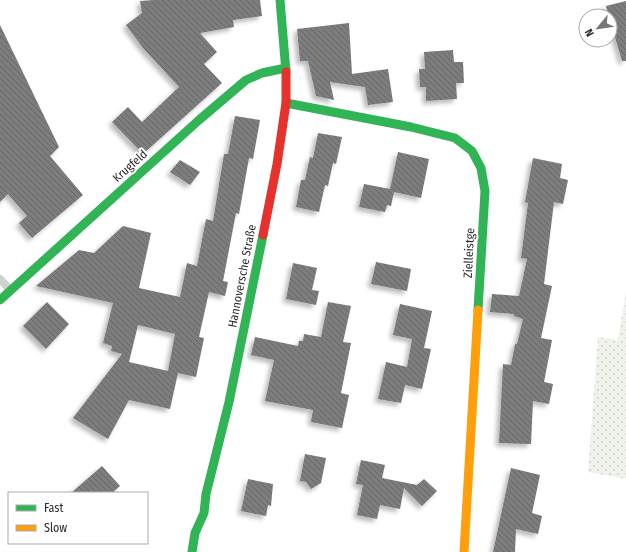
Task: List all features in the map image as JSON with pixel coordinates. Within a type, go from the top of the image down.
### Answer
[{"type":"street","name":"Hannoversche Straße","points":[[192,552],[195,533],[204,513],[206,494],[229,402],[275,171],[286,103],[286,68],[280,0]]},
{"type":"street","name":"Krugfeld","points":[[0,300],[198,120],[246,80],[262,73],[286,68]]},
{"type":"street","name":"Zielleistge","points":[[286,103],[411,127],[455,138],[472,151],[481,168],[485,191],[464,552]]},
{"type":"lane","points":[[0,279],[10,291]]},
{"type":"shaded area","points":[[626,292],[626,479],[588,472],[598,337],[618,340]]},
{"type":"building","points":[[260,0],[262,16],[233,20],[234,27],[200,33],[217,52],[204,64],[222,83],[143,154],[112,122],[128,107],[142,122],[179,87],[143,48],[126,25],[142,13],[140,1]]},
{"type":"building","points":[[626,1],[626,61],[622,61],[618,47],[618,8],[607,8],[606,6]]},
{"type":"building","points":[[349,23],[352,74],[388,69],[393,102],[368,105],[365,87],[330,82],[334,100],[316,96],[308,61],[300,61],[297,29]]},
{"type":"building","points":[[0,25],[59,147],[50,156],[83,195],[32,238],[19,223],[27,216],[8,194],[0,202]]},
{"type":"building","points":[[453,50],[454,62],[463,62],[464,83],[456,83],[457,99],[426,101],[426,87],[420,87],[419,69],[425,69],[424,52]]},
{"type":"building","points":[[235,116],[260,120],[253,159],[249,158],[239,214],[236,213],[223,281],[228,282],[225,296],[209,292],[199,337],[204,338],[196,377],[178,373],[170,409],[129,400],[108,439],[73,418],[122,354],[111,351],[112,346],[103,343],[113,303],[36,286],[79,250],[94,253],[123,226],[151,233],[139,288],[180,297],[187,263],[197,266],[206,219],[213,221],[224,154],[228,154]],"holes":[[[138,325],[175,334],[168,371],[129,362]]]},
{"type":"building","points":[[318,133],[342,137],[336,164],[333,163],[328,186],[325,185],[319,212],[296,207],[301,180],[305,180],[310,157],[313,158]]},
{"type":"building","points":[[398,152],[429,159],[421,198],[394,192],[391,206],[387,205],[385,212],[359,207],[364,184],[390,189]]},
{"type":"building","points":[[533,158],[562,164],[560,178],[568,180],[563,204],[554,202],[544,284],[552,286],[541,338],[552,340],[544,382],[553,384],[549,404],[533,401],[531,444],[499,443],[503,364],[511,365],[515,344],[517,344],[523,319],[514,316],[514,314],[490,312],[492,294],[519,296],[527,259],[521,258],[528,203],[525,202]]},
{"type":"building","points":[[180,160],[200,172],[190,185],[170,172]]},
{"type":"building","points":[[376,262],[411,269],[407,291],[371,284]]},
{"type":"building","points":[[293,263],[317,268],[312,290],[319,291],[316,305],[286,299]]},
{"type":"building","points":[[47,302],[69,324],[46,349],[23,326]]},
{"type":"building","points":[[328,302],[351,306],[343,342],[351,343],[341,393],[349,395],[342,428],[311,422],[313,410],[265,401],[274,360],[251,355],[255,337],[298,346],[299,341],[303,341],[304,334],[321,337]]},
{"type":"building","points":[[400,304],[432,311],[424,348],[431,349],[422,389],[405,385],[401,403],[378,399],[386,362],[407,367],[412,339],[393,335]]},
{"type":"building","points":[[305,454],[326,458],[321,483],[311,489],[306,482],[300,481]]},
{"type":"building","points":[[361,460],[385,465],[382,478],[417,485],[424,479],[437,491],[422,506],[404,488],[400,509],[380,505],[377,519],[357,515],[363,485],[356,484]]},
{"type":"building","points":[[102,466],[120,486],[113,492],[72,492]]},
{"type":"building","points":[[511,468],[540,475],[532,513],[542,516],[538,534],[516,529],[515,552],[493,552]]},
{"type":"building","points":[[248,479],[273,484],[271,506],[268,505],[266,516],[241,511]]},
{"type":"traffic: fast","points":[[280,0],[286,72]]},
{"type":"traffic: fast","points":[[0,300],[199,120],[246,80],[262,73],[286,68]]},
{"type":"traffic: fast","points":[[286,103],[411,127],[455,138],[472,151],[481,168],[485,191],[478,310]]},
{"type":"traffic: fast","points":[[192,552],[195,533],[204,513],[206,494],[229,402],[263,235]]},
{"type":"traffic: slow","points":[[464,552],[478,310]]},
{"type":"traffic: jam","points":[[263,235],[277,164],[286,103],[286,72]]}]
